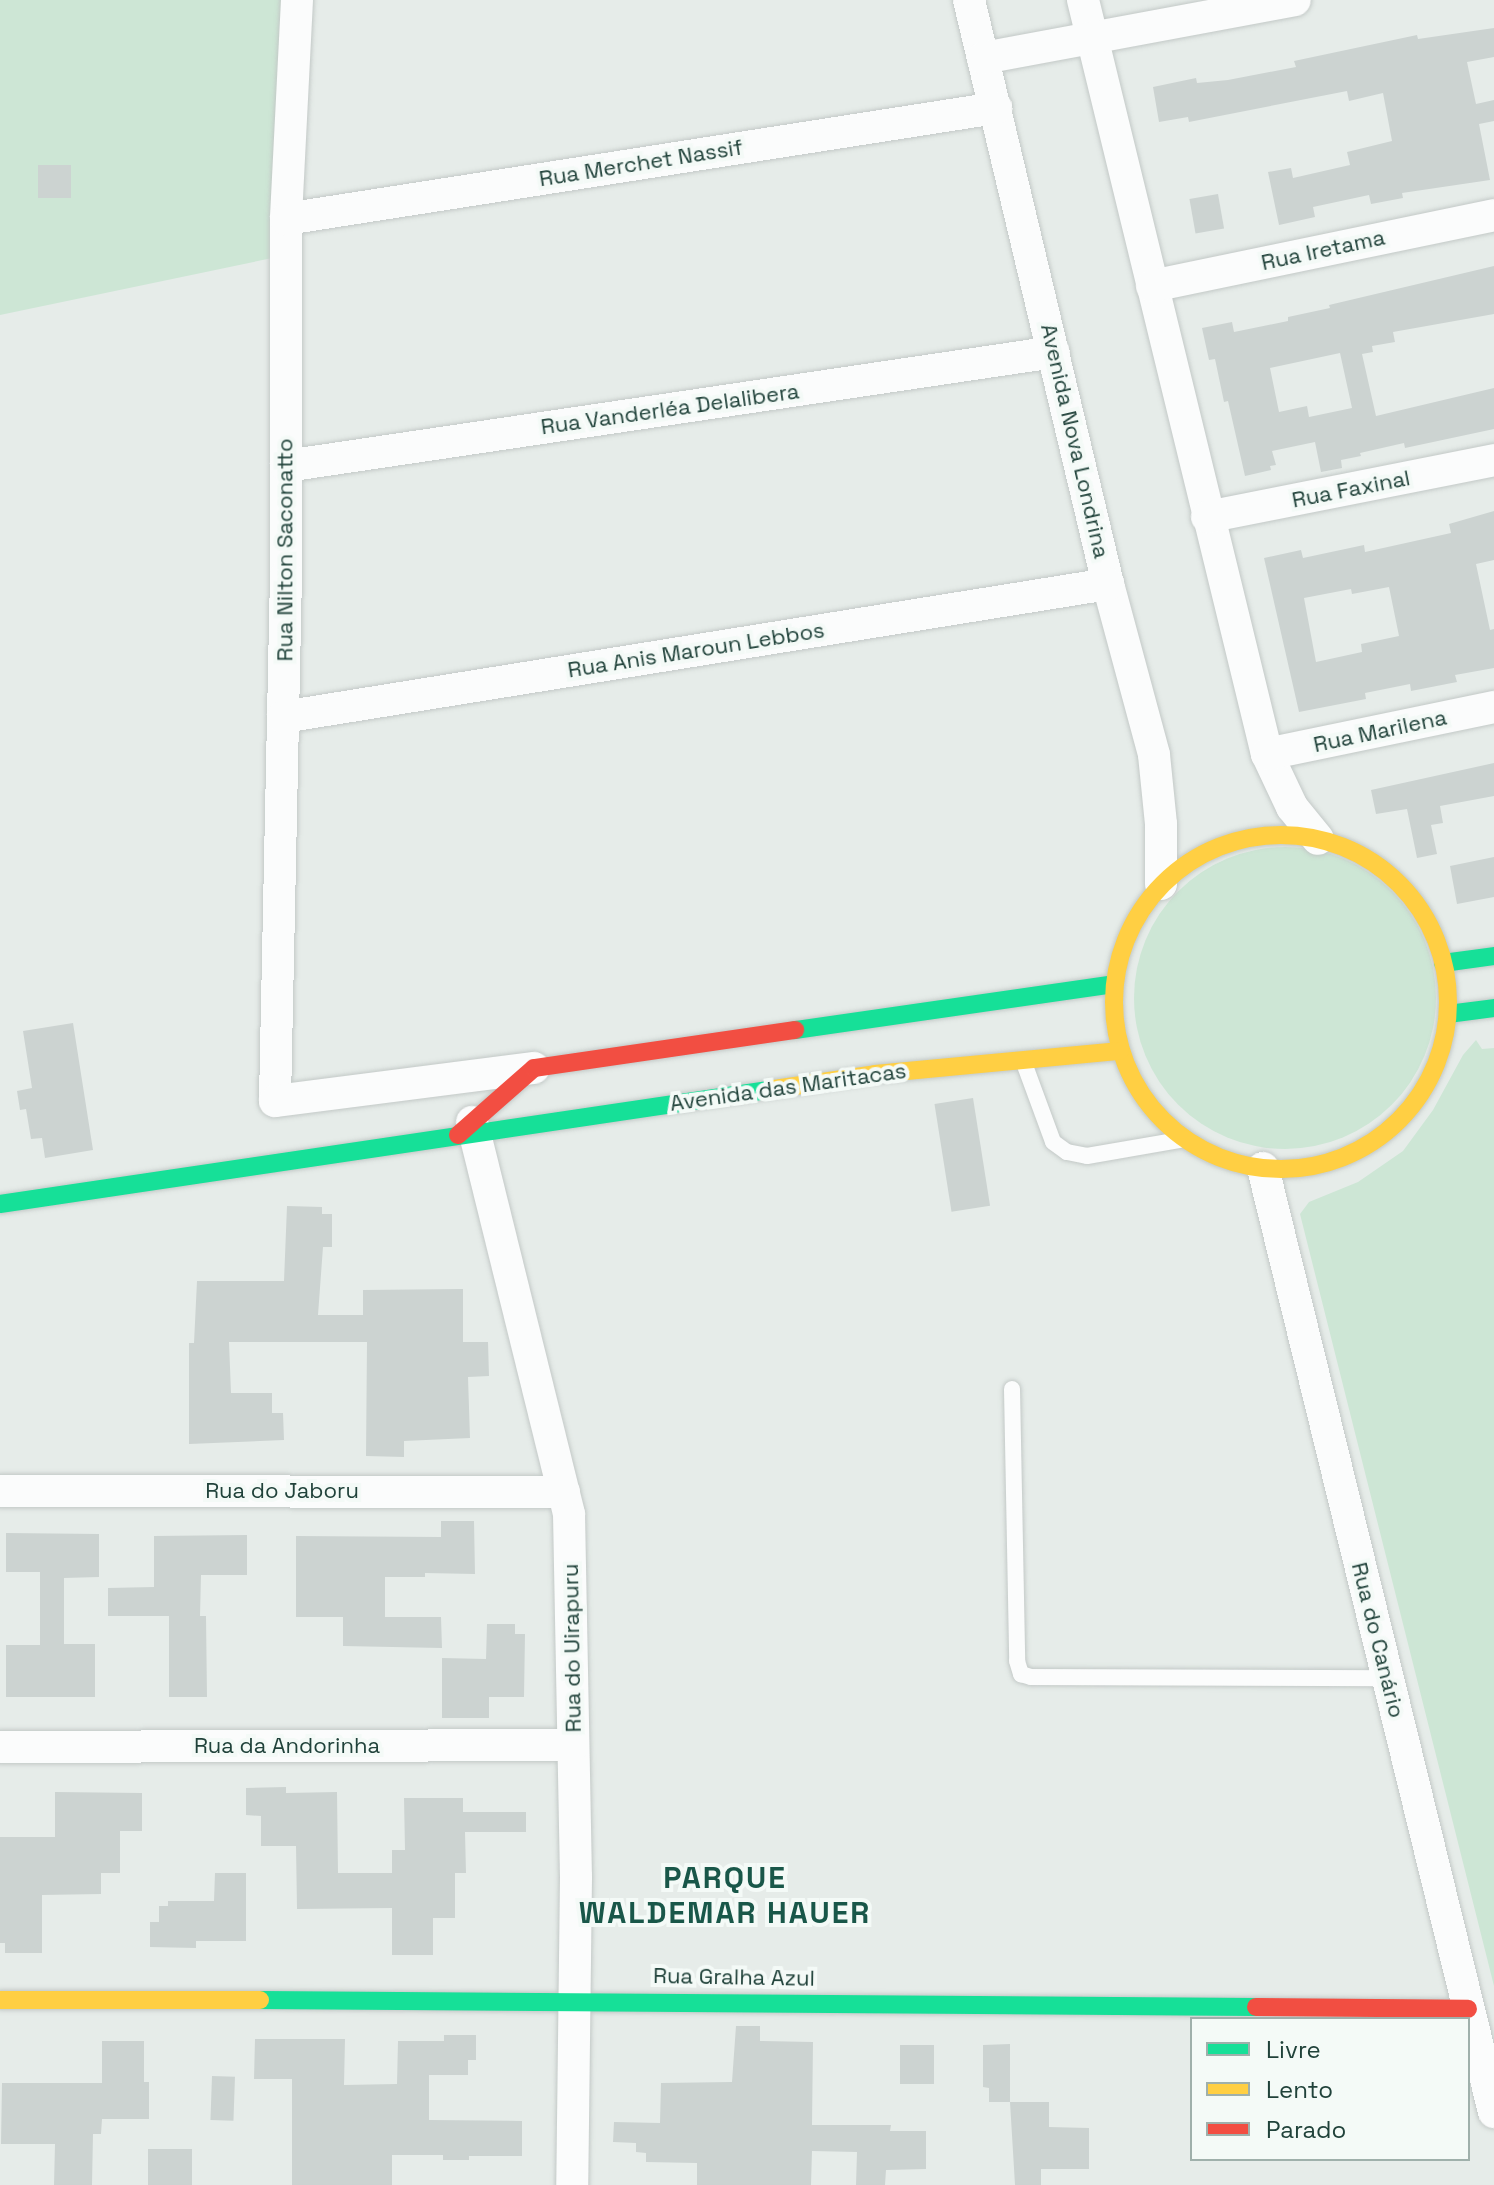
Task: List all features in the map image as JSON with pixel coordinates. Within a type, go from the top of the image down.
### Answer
[{"type":"street","name":"Rua Nilton Saconatto","points":[[297,0],[286,219],[283,717],[275,1101],[534,1068]]},
{"type":"street","name":"Avenida Nova Londrina","points":[[969,0],[1108,584],[1154,755],[1161,824],[1161,884]]},
{"type":"street","points":[[1083,0],[1267,754],[1292,807],[1318,839]]},
{"type":"street","points":[[983,58],[1093,40],[1295,0]]},
{"type":"street","name":"Rua Merchet Nassif","points":[[286,219],[996,108]]},
{"type":"street","name":"Rua Iretama","points":[[1152,286],[1494,215]]},
{"type":"street","name":"Rua Vanderléa Delalibera","points":[[286,466],[1054,352]]},
{"type":"street","name":"Rua Faxinal","points":[[1207,517],[1494,460]]},
{"type":"street","name":"Rua Anis Maroun Lebbos","points":[[283,717],[1108,584]]},
{"type":"street","name":"Rua Marilena","points":[[1267,754],[1494,707]]},
{"type":"street","points":[[1276,835],[1318,839],[1356,853],[1390,874],[1417,904],[1436,938],[1443,963],[1448,1014],[1441,1052],[1425,1086],[1402,1117],[1373,1141],[1339,1158],[1301,1167],[1263,1168],[1235,1162],[1185,1139],[1145,1100],[1120,1051],[1114,1018],[1114,984],[1121,951],[1137,915],[1161,884],[1194,858],[1234,841],[1276,835]]},
{"type":"street","points":[[1443,963],[1494,956]]},
{"type":"street","points":[[468,1130],[534,1068],[868,1027],[1114,984]]},
{"type":"street","points":[[1448,1014],[1494,1008]]},
{"type":"street","name":"Avenida das Maritacas","points":[[0,1204],[874,1068],[1120,1051]]},
{"type":"street","name":"Rua do Uirapuru","points":[[468,1130],[569,1514],[573,1745],[572,2185]]},
{"type":"street","name":"Rua do Canário","points":[[1263,1168],[1494,2112]]},
{"type":"street","name":"Rua do Jaboru","points":[[0,1491],[564,1492]]},
{"type":"street","name":"Rua da Andorinha","points":[[0,1747],[573,1745]]},
{"type":"street","name":"Rua Gralha Azul","points":[[0,2000],[574,1999],[1468,2009]]},
{"type":"lane","points":[[1022,1058],[1053,1142],[1067,1152],[1087,1156],[1185,1139]]},
{"type":"lane","points":[[1012,1389],[1017,1661],[1021,1674],[1031,1677],[1387,1678]]},
{"type":"green space","points":[[0,0],[287,0],[282,256],[0,315]]},
{"type":"green space","points":[[1270,847],[1300,847],[1329,853],[1356,864],[1381,881],[1402,902],[1419,927],[1430,954],[1436,1013],[1425,1056],[1411,1082],[1392,1105],[1369,1124],[1343,1138],[1300,1149],[1270,1149],[1241,1143],[1214,1132],[1189,1115],[1168,1094],[1151,1069],[1140,1042],[1134,1013],[1134,983],[1140,954],[1151,927],[1168,902],[1189,881],[1214,864],[1241,853]]},
{"type":"green space","points":[[1476,1040],[1482,1049],[1494,1048],[1494,1986],[1300,1214],[1309,1202],[1358,1182],[1403,1151],[1433,1110],[1463,1055]]},
{"type":"building","points":[[1494,28],[1494,57],[1467,62],[1476,104],[1494,100],[1494,121],[1479,124],[1490,180],[1402,193],[1403,198],[1371,204],[1369,195],[1313,207],[1315,217],[1279,225],[1268,172],[1291,168],[1293,178],[1350,165],[1347,152],[1392,141],[1383,93],[1349,101],[1347,91],[1189,122],[1188,117],[1159,122],[1153,87],[1196,78],[1197,83],[1228,80],[1296,67],[1294,61],[1417,35],[1418,39]]},
{"type":"building","points":[[38,165],[71,165],[71,198],[38,198]]},
{"type":"building","points":[[1218,194],[1224,228],[1196,234],[1189,199]]},
{"type":"building","points":[[1494,266],[1494,314],[1393,332],[1395,342],[1372,346],[1373,352],[1362,354],[1376,416],[1494,388],[1494,429],[1405,448],[1404,443],[1360,453],[1361,456],[1341,460],[1342,468],[1321,472],[1315,442],[1272,451],[1276,465],[1270,466],[1271,470],[1245,476],[1228,401],[1224,402],[1215,359],[1209,360],[1202,328],[1232,322],[1234,332],[1288,321],[1288,317],[1330,308],[1329,305]],"holes":[[[1340,353],[1352,408],[1309,417],[1307,406],[1279,412],[1270,368]]]},
{"type":"building","points":[[1494,511],[1494,560],[1476,564],[1490,630],[1494,629],[1494,668],[1455,675],[1457,682],[1411,691],[1410,684],[1365,693],[1366,699],[1299,712],[1264,558],[1301,550],[1303,558],[1364,545],[1365,552],[1451,533],[1449,524]],"holes":[[[1389,587],[1399,636],[1361,644],[1362,652],[1316,662],[1304,598],[1351,589],[1352,594]]]},
{"type":"building","points":[[1494,763],[1494,796],[1440,806],[1443,823],[1431,825],[1437,854],[1417,858],[1407,809],[1376,814],[1371,790]]},
{"type":"building","points":[[1494,857],[1494,897],[1457,904],[1450,866]]},
{"type":"building","points":[[73,1023],[93,1150],[45,1158],[42,1138],[31,1139],[26,1109],[20,1110],[17,1091],[32,1088],[23,1031]]},
{"type":"building","points":[[973,1098],[990,1206],[952,1212],[934,1104]]},
{"type":"building","points":[[287,1206],[322,1207],[322,1214],[332,1214],[332,1247],[323,1247],[318,1315],[363,1315],[363,1290],[463,1289],[463,1342],[488,1342],[489,1376],[468,1377],[470,1438],[404,1441],[404,1457],[366,1456],[367,1342],[229,1342],[231,1393],[272,1393],[272,1413],[283,1413],[284,1440],[189,1444],[189,1343],[194,1343],[197,1281],[284,1281]]},
{"type":"building","points":[[441,1521],[474,1521],[475,1574],[425,1573],[425,1577],[385,1577],[385,1617],[441,1617],[442,1648],[343,1646],[343,1617],[296,1617],[296,1536],[441,1537]]},
{"type":"building","points":[[6,1533],[99,1534],[99,1577],[64,1578],[64,1644],[95,1644],[95,1697],[6,1697],[6,1645],[40,1645],[40,1572],[6,1572]]},
{"type":"building","points":[[247,1535],[247,1575],[201,1575],[200,1616],[206,1616],[207,1697],[169,1697],[169,1616],[108,1616],[108,1588],[154,1587],[154,1536]]},
{"type":"building","points":[[487,1624],[515,1624],[515,1634],[525,1634],[524,1697],[489,1697],[489,1718],[442,1718],[442,1658],[486,1659]]},
{"type":"building","points":[[286,1787],[286,1793],[337,1792],[338,1873],[392,1873],[392,1850],[405,1850],[404,1798],[463,1798],[463,1812],[526,1812],[526,1832],[465,1832],[466,1873],[455,1873],[455,1918],[433,1918],[433,1955],[392,1955],[392,1908],[297,1909],[296,1846],[261,1846],[261,1816],[246,1815],[246,1788]]},
{"type":"building","points":[[55,1792],[142,1793],[142,1831],[120,1831],[120,1873],[101,1873],[101,1894],[42,1895],[42,1953],[5,1953],[5,1943],[0,1943],[0,1837],[55,1837]]},
{"type":"building","points":[[215,1873],[246,1873],[246,1941],[196,1941],[196,1948],[150,1947],[150,1922],[159,1922],[159,1906],[168,1906],[168,1901],[214,1901]]},
{"type":"building","points":[[736,2026],[760,2026],[760,2041],[813,2042],[812,2125],[891,2125],[890,2131],[926,2131],[926,2169],[886,2170],[885,2185],[856,2185],[857,2152],[812,2151],[811,2185],[697,2185],[697,2163],[646,2162],[646,2153],[636,2152],[636,2143],[613,2142],[614,2122],[660,2123],[661,2083],[732,2082]]},
{"type":"building","points":[[444,2035],[476,2035],[476,2060],[468,2060],[468,2075],[429,2075],[429,2120],[522,2121],[522,2156],[469,2156],[469,2160],[443,2160],[443,2155],[392,2155],[392,2185],[292,2185],[292,2079],[254,2079],[255,2039],[345,2039],[344,2085],[397,2084],[398,2041],[444,2041]]},
{"type":"building","points":[[102,2041],[144,2041],[144,2082],[149,2082],[149,2119],[102,2119],[101,2134],[93,2134],[92,2185],[54,2185],[55,2144],[1,2144],[2,2083],[102,2083]]},
{"type":"building","points":[[1010,2044],[1010,2102],[989,2102],[989,2088],[983,2087],[983,2045]]},
{"type":"building","points":[[900,2045],[934,2045],[934,2084],[900,2084]]},
{"type":"building","points":[[212,2076],[235,2077],[233,2121],[210,2120]]},
{"type":"building","points":[[1010,2102],[1049,2102],[1049,2127],[1089,2128],[1089,2169],[1041,2169],[1041,2185],[1015,2185]]},
{"type":"building","points":[[148,2149],[192,2149],[192,2185],[148,2185]]},
{"type":"traffic: fast","points":[[1443,963],[1494,956]]},
{"type":"traffic: fast","points":[[795,1030],[1114,984]]},
{"type":"traffic: fast","points":[[1448,1014],[1494,1008]]},
{"type":"traffic: fast","points":[[0,1204],[774,1089]]},
{"type":"traffic: fast","points":[[260,2000],[1256,2007]]},
{"type":"traffic: slow","points":[[1281,835],[1314,839],[1345,848],[1374,863],[1399,884],[1420,909],[1435,938],[1444,969],[1448,1002],[1444,1035],[1435,1066],[1420,1095],[1399,1120],[1374,1141],[1345,1156],[1314,1165],[1281,1169],[1248,1165],[1217,1156],[1188,1141],[1163,1120],[1142,1095],[1127,1066],[1118,1035],[1114,1002],[1118,969],[1127,938],[1142,909],[1163,884],[1188,863],[1217,848],[1248,839],[1281,835]]},
{"type":"traffic: slow","points":[[774,1089],[875,1074],[1120,1051]]},
{"type":"traffic: slow","points":[[0,2000],[260,2000]]},
{"type":"traffic: jam","points":[[458,1135],[534,1068],[795,1030]]},
{"type":"traffic: jam","points":[[1256,2007],[1468,2009]]},
{"type":"district","name":"PARQUE WALDEMAR HAUER","points":[[725,1895]]}]
